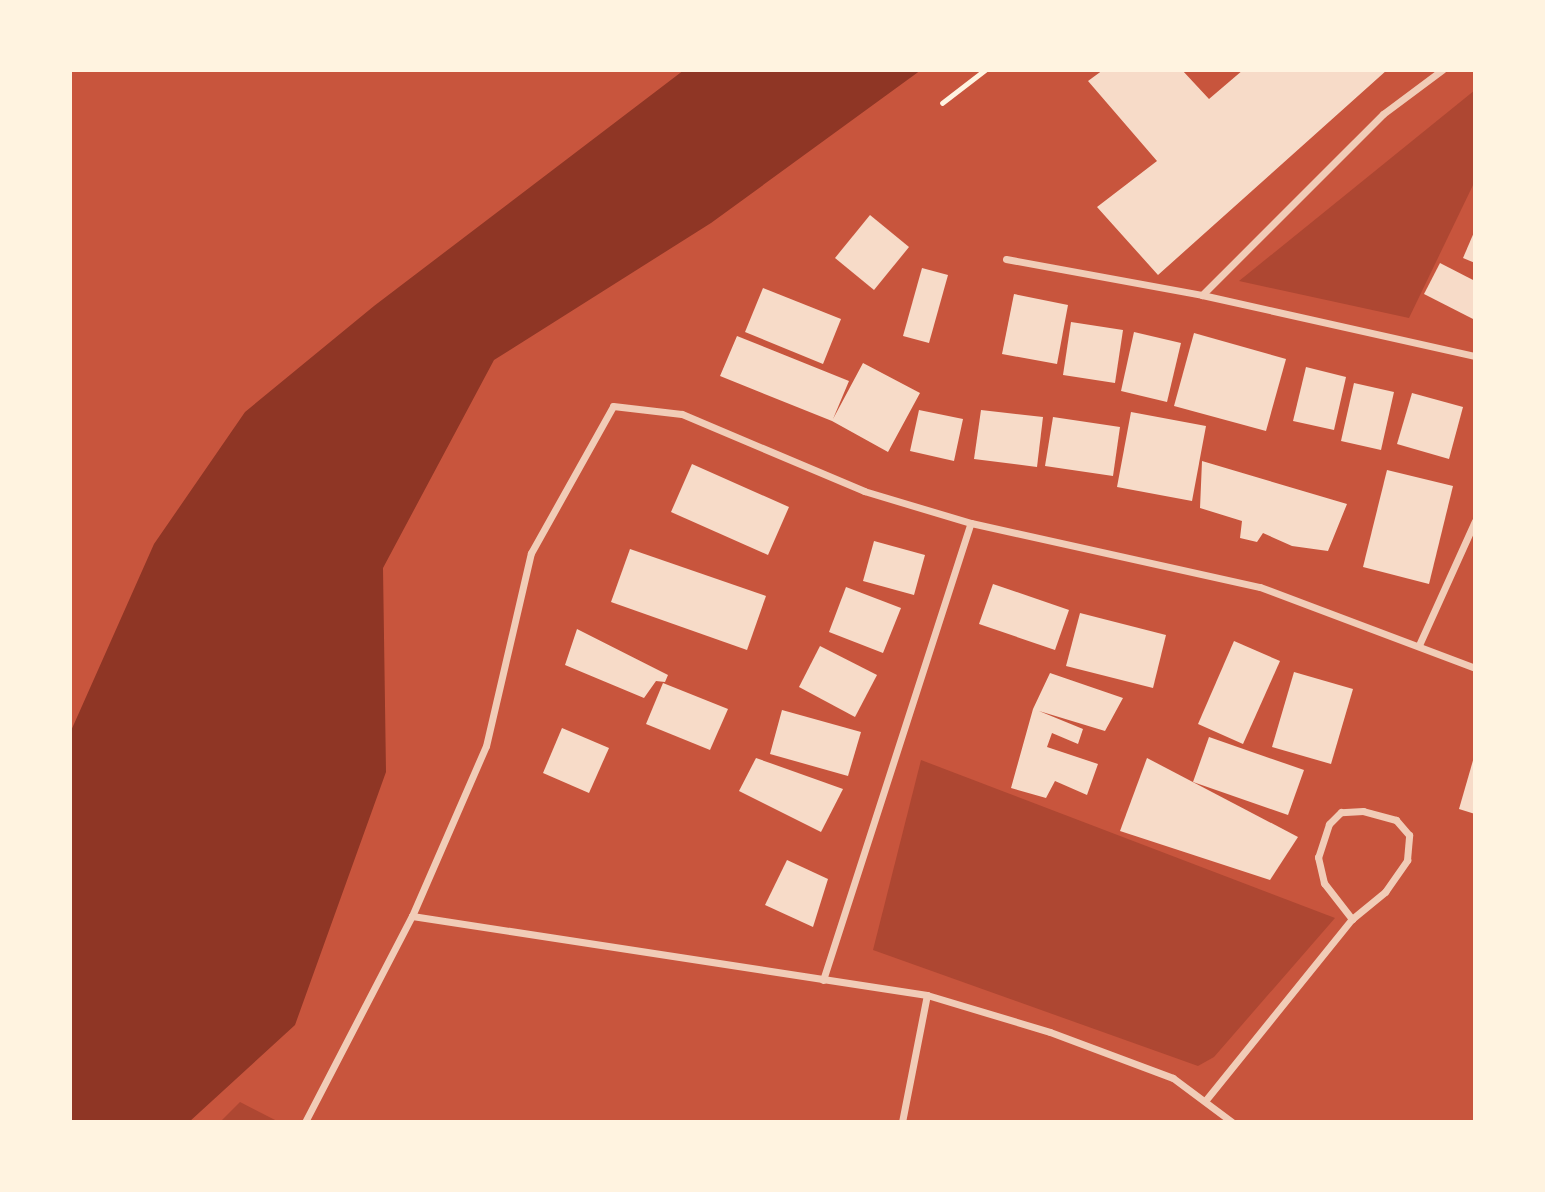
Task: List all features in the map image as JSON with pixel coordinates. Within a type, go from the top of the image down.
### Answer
[{"type":"street","points":[[1202,295],[1383,114],[1442,70]]},
{"type":"street","points":[[1006,259],[1202,295],[1475,356]]},
{"type":"street","points":[[305,1122],[412,916],[486,746],[531,553],[613,406],[682,414],[864,491],[971,523],[1260,587],[1475,668]]},
{"type":"street","points":[[1419,645],[1475,522]]},
{"type":"street","points":[[823,980],[971,523]]},
{"type":"street","points":[[1205,1101],[1352,919],[1385,892],[1408,860],[1409,835],[1396,820],[1363,811],[1341,812],[1329,824],[1318,857],[1324,883],[1352,919]]},
{"type":"street","points":[[412,916],[928,995],[1050,1032],[1173,1078],[1232,1122]]},
{"type":"street","points":[[902,1122],[928,995]]},
{"type":"path","points":[[942,103],[985,70]]},
{"type":"shaded area","points":[[684,70],[921,70],[711,223],[494,360],[383,568],[386,772],[295,1025],[189,1122],[70,1122],[70,733],[154,544],[245,412],[374,306]]},
{"type":"shaded area","points":[[1475,90],[1475,181],[1409,318],[1239,281]]},
{"type":"shaded area","points":[[921,760],[1335,918],[1214,1057],[1198,1066],[873,950]]},
{"type":"shaded area","points":[[240,1102],[279,1122],[220,1122]]},
{"type":"building","points":[[1103,70],[1182,70],[1209,99],[1243,70],[1387,70],[1158,275],[1097,207],[1157,161],[1088,81]]},
{"type":"building","points":[[870,215],[909,247],[874,290],[835,258]]},
{"type":"building","points":[[1475,230],[1475,263],[1463,258]]},
{"type":"building","points":[[1440,263],[1475,281],[1475,320],[1424,294]]},
{"type":"building","points":[[922,268],[948,275],[929,343],[903,336]]},
{"type":"building","points":[[763,288],[841,319],[823,364],[745,332]]},
{"type":"building","points":[[1014,294],[1068,305],[1057,364],[1002,354]]},
{"type":"building","points":[[1071,322],[1123,330],[1115,383],[1063,375]]},
{"type":"building","points":[[1134,332],[1181,343],[1167,402],[1121,391]]},
{"type":"building","points":[[1194,333],[1286,359],[1266,431],[1174,406]]},
{"type":"building","points":[[737,336],[849,381],[833,419],[863,363],[920,393],[888,452],[832,421],[720,376]]},
{"type":"building","points":[[1306,367],[1346,377],[1334,430],[1293,421]]},
{"type":"building","points":[[1354,383],[1394,392],[1381,450],[1341,441]]},
{"type":"building","points":[[1412,393],[1463,407],[1449,459],[1397,444]]},
{"type":"building","points":[[919,410],[963,419],[954,461],[910,451]]},
{"type":"building","points":[[981,410],[1043,417],[1037,467],[974,459]]},
{"type":"building","points":[[1131,412],[1206,426],[1192,501],[1117,487]]},
{"type":"building","points":[[1053,417],[1120,427],[1113,476],[1045,466]]},
{"type":"building","points":[[1202,461],[1347,504],[1328,551],[1292,546],[1263,533],[1257,542],[1240,538],[1242,521],[1200,508]]},
{"type":"building","points":[[692,464],[789,507],[768,555],[671,512]]},
{"type":"building","points":[[1387,470],[1453,486],[1429,584],[1363,567]]},
{"type":"building","points":[[874,541],[925,555],[914,595],[863,581]]},
{"type":"building","points":[[630,549],[766,596],[747,650],[611,602]]},
{"type":"building","points":[[993,584],[1069,610],[1055,650],[979,624]]},
{"type":"building","points":[[846,587],[901,608],[883,653],[829,632]]},
{"type":"building","points":[[1080,613],[1166,635],[1153,688],[1066,666]]},
{"type":"building","points":[[577,629],[668,675],[665,682],[656,681],[644,698],[565,665]]},
{"type":"building","points":[[1234,641],[1280,661],[1243,744],[1198,724]]},
{"type":"building","points":[[820,646],[877,675],[855,717],[799,687]]},
{"type":"building","points":[[1294,672],[1353,689],[1331,764],[1272,747]]},
{"type":"building","points":[[1050,673],[1123,698],[1105,731],[1039,711],[1083,729],[1078,744],[1052,733],[1047,747],[1098,764],[1087,795],[1055,781],[1046,798],[1011,788],[1033,709]]},
{"type":"building","points":[[663,683],[728,709],[710,750],[646,724]]},
{"type":"building","points":[[782,710],[861,732],[848,776],[770,754]]},
{"type":"building","points":[[562,728],[609,748],[589,793],[543,773]]},
{"type":"building","points":[[1209,737],[1304,770],[1288,815],[1193,782]]},
{"type":"building","points":[[1475,757],[1475,814],[1459,809]]},
{"type":"building","points":[[756,758],[843,789],[821,832],[739,791]]},
{"type":"building","points":[[1147,758],[1298,837],[1270,880],[1120,831]]},
{"type":"building","points":[[787,860],[828,879],[813,927],[765,905]]}]
